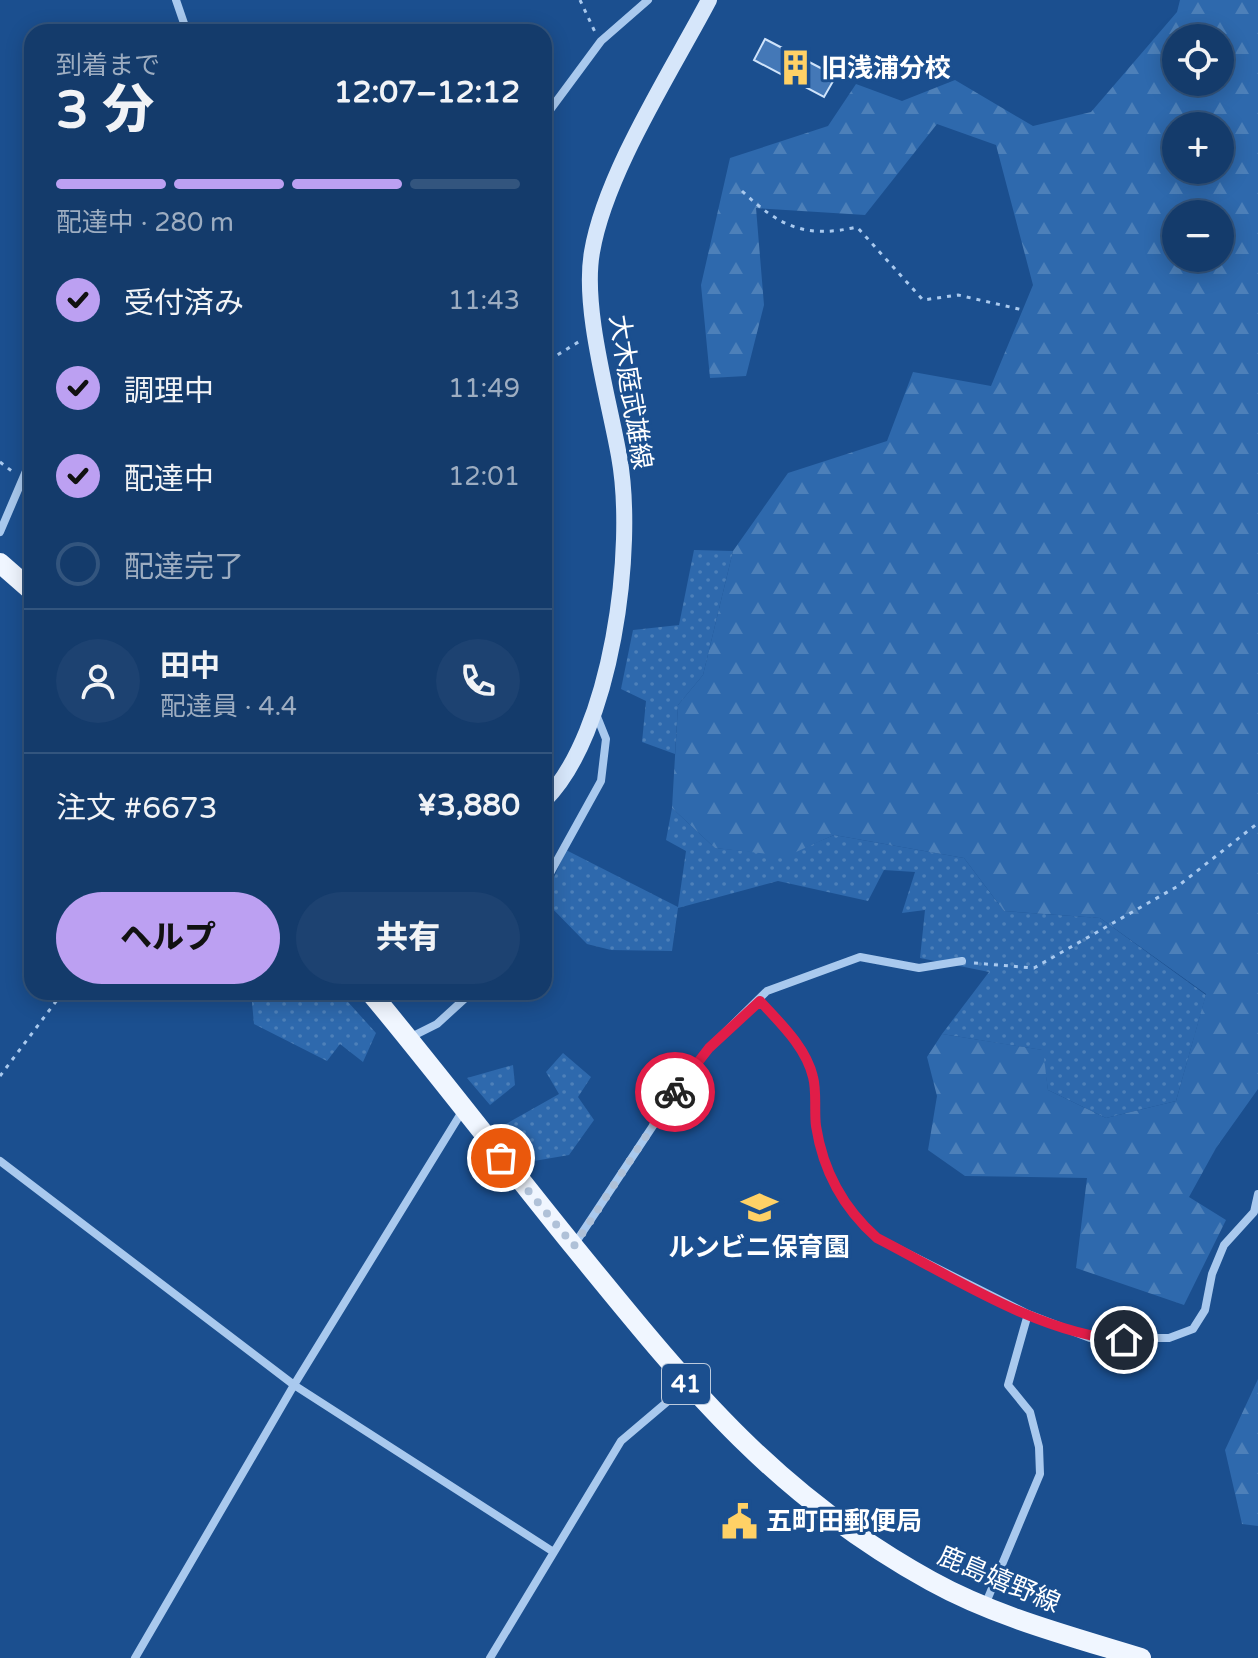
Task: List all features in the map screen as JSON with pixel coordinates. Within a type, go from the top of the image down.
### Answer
[{"type":"main road","name":"大木庭武雄線","points":[[552,792],[568,773],[595,713],[624,547],[620,459],[589,274],[603,212],[621,167],[709,0]]},
{"type":"main road","points":[[0,563],[24,584]]},
{"type":"main road","name":"鹿島嬉野線","points":[[377,1000],[687,1385],[751,1452],[877,1550],[934,1583],[1101,1653],[1141,1658]]},
{"type":"street","points":[[176,0],[184,24]]},
{"type":"street","points":[[552,107],[601,41],[648,0]]},
{"type":"street","points":[[0,532],[24,476]]},
{"type":"street","points":[[552,870],[601,781],[606,739],[595,713]]},
{"type":"street","points":[[574,1246],[680,1085],[709,1048],[767,991],[860,957],[919,968],[962,961]]},
{"type":"street","points":[[409,1038],[437,1024],[463,1000]]},
{"type":"street","points":[[760,1001],[799,1046],[813,1077],[816,1125],[826,1173],[859,1222],[877,1238],[1028,1314],[1090,1338],[1169,1338],[1193,1329],[1205,1310],[1212,1274],[1224,1245],[1254,1212],[1258,1194]]},
{"type":"street","points":[[135,1658],[294,1385],[463,1109]]},
{"type":"street","points":[[0,1161],[294,1385],[552,1551]]},
{"type":"street","points":[[985,1605],[1040,1474],[1039,1447],[1030,1412],[1008,1385],[1028,1314]]},
{"type":"street","points":[[490,1658],[621,1441],[687,1385]]},
{"type":"path","points":[[580,0],[588,24],[601,41]]},
{"type":"path","points":[[742,191],[773,221],[828,234],[857,227],[923,300],[958,295],[1023,310]]},
{"type":"path","points":[[552,359],[597,330]]},
{"type":"path","points":[[962,961],[1034,968],[1178,886],[1258,823]]},
{"type":"path","points":[[0,1076],[57,1000]]},
{"type":"green space","points":[[1180,0],[1258,0],[1258,1089],[1216,1148],[1189,1197],[1226,1220],[1184,1305],[1076,1268],[1087,1178],[965,1176],[928,1150],[937,1096],[927,1057],[942,1034],[1043,1050],[1048,1090],[1106,1118],[1176,1101],[1206,994],[1100,918],[1004,911],[964,858],[834,835],[787,856],[715,848],[672,808],[678,705],[703,675],[733,551],[788,473],[887,441],[913,372],[991,386],[1033,285],[996,145],[937,124],[865,215],[756,208],[764,305],[746,376],[710,378],[701,285],[730,158],[828,126],[856,84],[902,101],[955,80],[1033,126],[1091,112],[1162,29],[1162,96],[1234,96],[1234,24],[1167,24],[1177,12]]},
{"type":"green space","points":[[694,550],[733,551],[703,675],[678,705],[675,754],[642,742],[646,701],[621,689],[633,630],[679,625]]},
{"type":"green space","points":[[672,808],[715,848],[787,855],[834,835],[964,858],[1004,911],[1100,918],[1206,995],[1176,1101],[1106,1118],[1048,1090],[1042,1050],[942,1034],[989,972],[920,958],[925,910],[902,913],[915,872],[884,870],[868,901],[778,881],[678,908],[672,951],[611,950],[587,944],[552,908],[552,882],[566,850],[678,907],[686,851],[666,840]]},
{"type":"green space","points":[[252,1000],[346,1000],[376,1033],[363,1062],[340,1044],[327,1061],[254,1024]]},
{"type":"green space","points":[[563,1053],[591,1077],[578,1097],[594,1120],[569,1155],[534,1161],[506,1124],[559,1094],[546,1072]]},
{"type":"green space","points":[[513,1065],[515,1085],[490,1105],[467,1078]]},
{"type":"green space","points":[[1258,1379],[1258,1526],[1242,1524],[1225,1450]]},
{"type":"building","name":"旧浅浦分校","points":[[765,39],[836,76],[824,97],[754,60]]},
{"type":"way so far","points":[[501,1158],[574,1246],[675,1092]]},
{"type":"place","name":"旧浅浦分校","points":[[795,68]]},
{"type":"place","name":"ルンビニ保育園","points":[[759,1208]]},
{"type":"place","name":"五町田郵便局","points":[[740,1521]]},
{"type":"route","points":[[675,1092],[709,1048],[760,1001],[799,1046],[813,1077],[816,1125],[826,1173],[859,1222],[877,1238],[1028,1314],[1090,1338],[1124,1340]]}]
